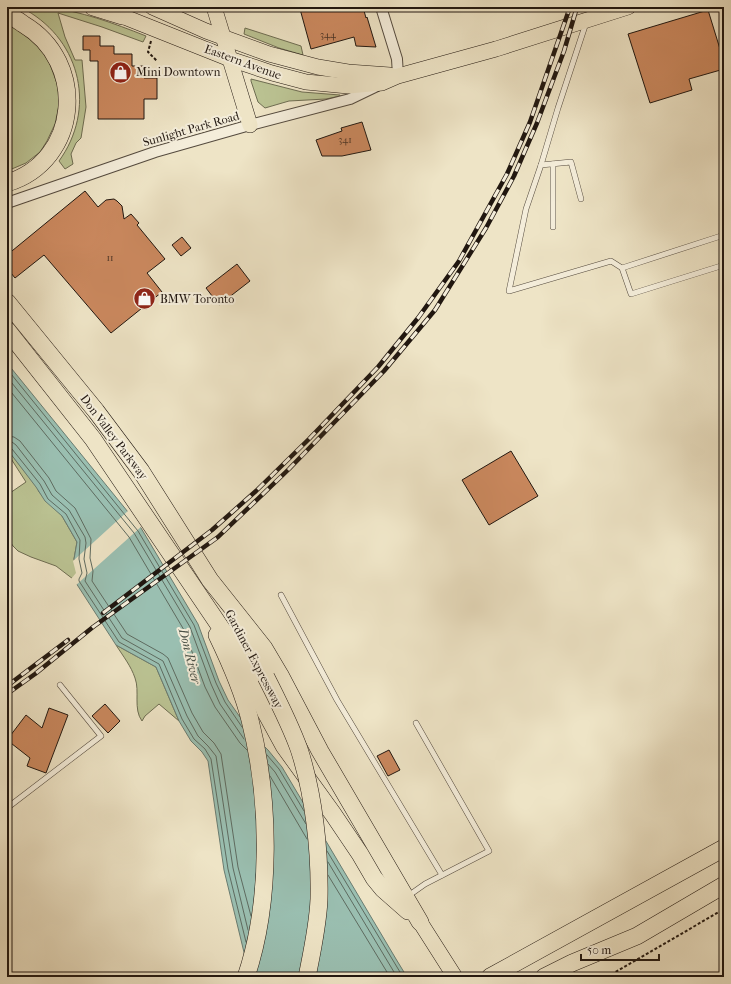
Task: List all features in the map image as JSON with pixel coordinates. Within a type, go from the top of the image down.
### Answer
[{"type":"highway","name":"Eastern Avenue","points":[[93,7],[122,16]]},
{"type":"highway","points":[[7,15],[32,29],[46,42],[60,64],[67,86],[67,108],[62,131],[52,151],[35,169],[19,180],[7,183]]},
{"type":"highway","name":"Don Valley Parkway","points":[[7,302],[96,411],[141,471],[210,580]]},
{"type":"highway","name":"Don Valley Parkway","points":[[7,330],[93,439],[192,585]]},
{"type":"highway","points":[[210,580],[264,648],[283,680],[320,750],[420,922]]},
{"type":"highway","name":"Gardiner Expressway","points":[[210,580],[266,677],[298,749],[310,794],[318,845],[319,900],[314,945],[307,977]]},
{"type":"highway","points":[[192,585],[219,639],[243,698],[250,719],[258,760],[266,847],[261,914],[246,977]]},
{"type":"highway","points":[[192,585],[238,653],[250,675],[266,713],[284,746],[333,814],[374,878],[383,889],[420,922]]},
{"type":"highway","points":[[490,977],[724,848]]},
{"type":"highway","points":[[544,977],[572,963],[637,936],[724,884]]},
{"type":"main road","name":"Eastern Avenue","points":[[152,7],[206,30],[269,54],[318,67],[356,73],[398,76]]},
{"type":"main road","points":[[214,7],[250,125]]},
{"type":"main road","name":"Eastern Avenue","points":[[122,16],[272,73],[306,82],[348,86],[382,83],[398,76],[496,49],[628,7]]},
{"type":"main road","points":[[420,922],[455,977]]},
{"type":"street","points":[[381,7],[397,59],[398,76]]},
{"type":"street","name":"Sunlight Park Road","points":[[7,203],[155,152],[352,98],[382,83]]},
{"type":"lane","points":[[587,20],[526,209],[509,291],[611,261],[622,268],[631,294],[724,265]]},
{"type":"lane","points":[[541,165],[572,162],[581,200]]},
{"type":"lane","points":[[553,164],[553,227]]},
{"type":"lane","points":[[622,268],[724,236]]},
{"type":"lane","points":[[282,595],[337,700],[442,875]]},
{"type":"lane","points":[[7,808],[101,736],[60,685]]},
{"type":"lane","points":[[406,898],[425,884],[489,851],[416,723]]},
{"type":"path","points":[[152,36],[148,52],[156,61]]},
{"type":"path","points":[[7,549],[10,555],[7,556]]},
{"type":"path","points":[[608,977],[724,909]]},
{"type":"shaded area","points":[[46,7],[72,11],[109,22],[146,36],[143,42],[58,13],[65,37],[75,60],[82,60],[86,107],[81,138],[76,143],[71,154],[73,164],[65,169],[59,161],[71,141],[77,120],[80,99],[77,78],[71,58],[60,40],[45,24],[26,10],[26,8]]},
{"type":"shaded area","points":[[7,23],[11,23],[46,54],[58,86],[59,105],[55,124],[40,152],[26,163],[7,171]]},
{"type":"shaded area","points":[[245,28],[301,46],[303,55],[279,48],[244,34]]},
{"type":"shaded area","points":[[251,79],[302,92],[340,96],[326,99],[289,101],[265,108],[258,102]]},
{"type":"shaded area","points":[[7,449],[37,487],[39,492],[62,516],[77,542],[74,559],[78,573],[73,579],[56,566],[18,551],[7,537],[7,495],[26,482],[8,454],[7,455]]},
{"type":"shaded area","points":[[116,645],[156,667],[179,721],[159,704],[145,716],[142,721],[139,716],[137,706],[137,689],[135,678],[129,665]]},
{"type":"water","name":"Don River","points":[[7,363],[141,528],[198,624],[219,681],[228,700],[252,734],[282,767],[407,977],[250,977],[224,870],[208,761],[202,752],[191,741],[179,721],[156,667],[116,645],[76,583],[78,573],[74,559],[77,542],[62,516],[45,501],[7,449]]},
{"type":"pier","points":[[129,510],[142,526],[75,586],[71,579],[76,573],[73,561]]},
{"type":"building","points":[[306,7],[363,7],[376,47],[356,46],[354,37],[311,49],[300,9]]},
{"type":"building","points":[[708,10],[724,62],[724,69],[689,79],[692,90],[650,103],[628,34]]},
{"type":"building","name":"Mini Downtown","points":[[83,36],[100,36],[100,46],[114,46],[114,54],[132,54],[132,66],[144,66],[144,78],[157,78],[157,99],[144,99],[144,119],[98,119],[98,61],[90,61],[90,50],[83,50]]},
{"type":"building","points":[[362,122],[371,150],[342,156],[322,156],[316,140],[342,131],[341,128]]},
{"type":"building","name":"BMW Toronto","points":[[85,191],[98,207],[106,200],[114,199],[117,201],[122,206],[124,219],[131,214],[139,223],[137,225],[165,259],[147,273],[162,292],[111,333],[44,255],[15,278],[7,268],[7,255]]},
{"type":"building","points":[[182,237],[191,248],[181,256],[172,245]]},
{"type":"building","points":[[237,264],[250,281],[219,305],[206,288]]},
{"type":"building","points":[[511,451],[538,496],[489,525],[462,480]]},
{"type":"building","points":[[105,704],[120,721],[108,733],[92,716]]},
{"type":"building","points":[[49,708],[68,715],[46,773],[27,766],[30,758],[7,740],[26,715],[42,728]]},
{"type":"building","points":[[389,750],[400,770],[388,776],[377,756]]},
{"type":"railway","points":[[103,613],[212,530],[256,491],[309,439],[378,367],[418,318],[459,261],[507,174],[530,122],[570,7]]},
{"type":"railway","points":[[7,694],[35,674],[93,627],[218,537],[289,469],[384,371],[435,310],[486,228],[514,176],[537,123],[564,51],[577,7]]},
{"type":"railway","points":[[7,686],[68,640]]},
{"type":"place","name":"Mini Downtown","points":[[121,72]]},
{"type":"place","name":"BMW Toronto","points":[[145,299]]}]
